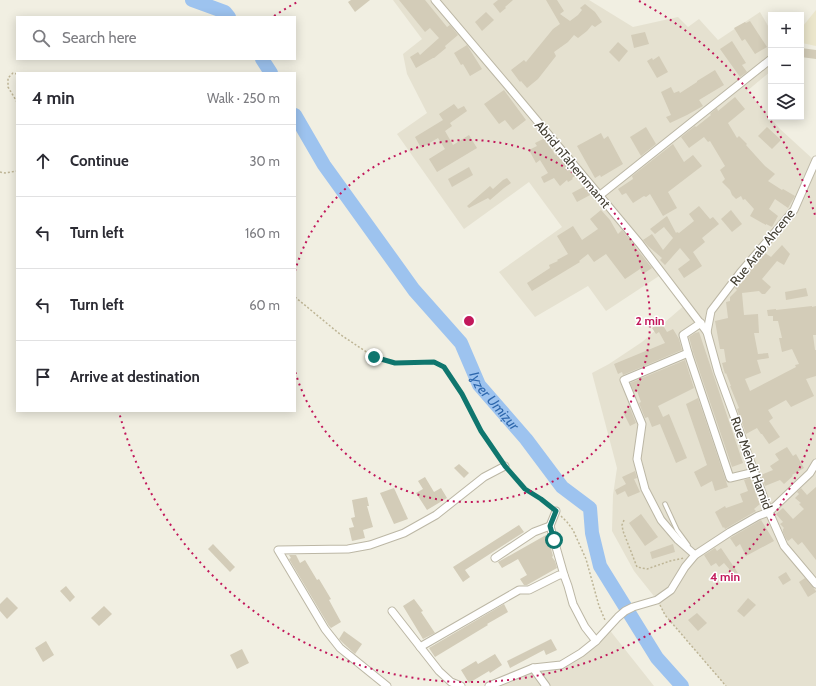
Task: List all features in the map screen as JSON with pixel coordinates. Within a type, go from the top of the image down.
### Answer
[{"type":"street","name":"Abrid nTaḥemmamt","points":[[435,0],[640,244],[707,332]]},
{"type":"street","points":[[599,196],[768,61]]},
{"type":"street","name":"Rue Arab Ahcene","points":[[707,332],[711,311],[740,273],[794,210],[816,160]]},
{"type":"street","points":[[701,323],[683,334],[730,478],[755,472]]},
{"type":"street","name":"Rue Mehdi Hamid","points":[[707,332],[718,372],[769,512],[784,546],[816,584]]},
{"type":"street","points":[[688,353],[624,380],[642,424],[637,459],[645,489],[661,520],[678,540],[695,555]]},
{"type":"street","points":[[489,686],[533,668],[560,665],[581,653],[596,641],[618,617],[633,607],[657,600],[672,590],[685,567],[695,555],[730,532],[758,516],[769,512],[813,474],[816,463]]},
{"type":"street","points":[[387,686],[340,648],[325,629],[278,550],[348,549],[370,545],[404,533],[436,515],[484,477],[505,466]]},
{"type":"street","points":[[556,511],[550,526],[564,575],[573,604],[585,627],[596,641]]},
{"type":"street","points":[[495,558],[534,532],[550,526]]},
{"type":"street","points":[[420,647],[518,590],[529,590],[564,575]]},
{"type":"street","points":[[392,611],[445,677],[451,682],[461,686]]},
{"type":"street","points":[[533,668],[546,686]]},
{"type":"lane","points":[[666,504],[677,530],[695,555]]},
{"type":"path","points":[[16,74],[13,73],[8,78],[8,87],[16,100]]},
{"type":"path","points":[[0,172],[5,173],[16,171]]},
{"type":"path","points":[[296,298],[341,335],[374,357],[395,363],[434,362],[444,367],[462,394],[481,431],[505,466],[525,489],[556,511],[573,530],[586,559],[599,606],[608,628]]},
{"type":"path","points":[[624,520],[622,525],[623,531],[637,568],[648,569],[670,561],[695,555]]},
{"type":"path","points":[[657,600],[664,614],[726,686]]},
{"type":"shaded area","points":[[393,0],[589,0],[633,27],[678,17],[688,27],[699,19],[718,40],[760,12],[768,26],[768,74],[747,91],[768,115],[768,120],[772,120],[815,161],[816,160],[816,686],[726,686],[665,615],[657,600],[634,571],[612,531],[613,495],[617,468],[592,373],[609,364],[642,342],[686,304],[662,274],[606,311],[588,286],[535,317],[499,272],[562,227],[529,182],[464,229],[397,134],[427,113],[407,74],[403,54],[422,39]]},
{"type":"shaded area","points":[[816,10],[816,46],[804,43],[804,25]]},
{"type":"shaded area","points":[[608,628],[654,686],[489,686],[533,668],[561,665]]},
{"type":"building","points":[[351,0],[370,0],[355,12],[348,2]]},
{"type":"building","points":[[399,0],[425,0],[447,27],[450,25],[458,35],[434,58],[416,68],[410,57],[418,52],[420,55],[439,38],[430,28],[425,32]]},
{"type":"building","points":[[498,0],[513,0],[500,13],[493,4]]},
{"type":"building","points":[[546,0],[557,0],[564,11],[560,14],[570,21],[578,15],[582,10],[580,8],[585,4],[595,12],[602,22],[595,27],[592,25],[578,38],[574,35],[568,42],[554,52],[556,56],[538,79],[527,88],[521,81],[520,82],[511,70],[524,60],[526,62],[553,29],[560,24]]},
{"type":"building","points":[[486,12],[494,20],[482,31],[475,22]]},
{"type":"building","points":[[750,21],[767,47],[755,54],[745,39],[742,41],[734,28]]},
{"type":"building","points":[[645,32],[649,44],[634,48],[631,35]]},
{"type":"building","points":[[732,41],[746,63],[742,65],[747,72],[740,77],[720,49]]},
{"type":"building","points":[[618,42],[628,51],[619,62],[609,52]]},
{"type":"building","points":[[467,45],[482,69],[470,76],[454,53]]},
{"type":"building","points":[[804,48],[816,50],[816,59],[804,57]]},
{"type":"building","points":[[659,56],[668,72],[657,78],[647,61],[652,58],[653,60]]},
{"type":"building","points":[[715,70],[724,85],[699,100],[703,106],[670,123],[666,117],[671,115],[661,92],[671,87],[674,93],[679,91],[680,93]]},
{"type":"building","points":[[504,90],[526,120],[513,130],[505,120],[499,124],[484,104]]},
{"type":"building","points":[[735,97],[745,109],[728,123],[737,138],[739,136],[765,166],[775,174],[768,181],[795,196],[788,208],[775,199],[769,209],[778,216],[772,227],[750,216],[754,209],[745,199],[743,200],[741,196],[736,199],[722,182],[725,179],[720,170],[725,166],[710,141],[708,142],[704,137],[689,148],[681,137],[711,115],[710,114],[717,108],[718,111]]},
{"type":"building","points":[[454,104],[458,109],[464,106],[467,111],[450,123],[452,126],[445,131],[453,145],[469,135],[477,148],[437,172],[429,159],[445,149],[438,138],[421,148],[415,137],[443,120],[439,114]]},
{"type":"building","points":[[646,127],[656,144],[641,156],[630,137]]},
{"type":"building","points":[[767,127],[781,140],[772,149],[758,136]]},
{"type":"building","points":[[601,133],[604,139],[608,136],[623,164],[601,177],[600,175],[595,178],[577,146]]},
{"type":"building","points":[[545,138],[555,155],[558,153],[575,176],[572,178],[573,179],[568,182],[567,180],[560,186],[554,178],[544,183],[541,177],[548,173],[540,160],[536,163],[529,150],[537,146],[535,143]]},
{"type":"building","points":[[673,144],[684,162],[693,155],[702,166],[668,192],[677,208],[663,216],[650,194],[633,203],[626,193],[622,195],[618,189],[633,179],[632,176]]},
{"type":"building","points":[[469,167],[473,175],[452,187],[448,179]]},
{"type":"building","points":[[507,178],[511,183],[490,200],[488,198],[469,208],[467,206],[490,186],[493,189]]},
{"type":"building","points":[[585,186],[592,194],[577,202],[572,193]]},
{"type":"building","points":[[699,206],[710,219],[713,217],[719,224],[702,238],[705,242],[693,252],[702,266],[684,278],[678,269],[690,260],[680,248],[665,265],[660,260],[662,258],[643,240],[652,234],[663,250],[673,238],[664,227],[655,234],[650,229],[667,216],[676,233],[679,233],[694,221],[689,214]]},
{"type":"building","points":[[601,210],[610,220],[618,234],[622,230],[652,268],[643,274],[640,269],[625,279],[606,254],[594,262],[588,254],[579,261],[580,262],[532,291],[527,283],[550,268],[549,265],[568,254],[557,236],[573,226],[582,240],[598,229],[590,219]]},
{"type":"building","points":[[731,210],[742,224],[732,232],[721,219]]},
{"type":"building","points":[[782,245],[790,254],[784,265],[777,261],[762,279],[771,287],[765,294],[762,294],[759,291],[742,293],[744,315],[758,314],[759,333],[754,333],[758,354],[768,353],[769,358],[757,360],[761,373],[745,379],[750,391],[799,364],[792,349],[782,352],[779,338],[782,338],[778,321],[773,321],[773,316],[768,316],[767,310],[812,306],[816,306],[816,335],[813,335],[816,350],[816,376],[806,379],[814,396],[791,407],[786,400],[768,410],[773,418],[769,421],[780,437],[769,444],[757,428],[746,434],[737,409],[739,408],[726,373],[725,374],[722,363],[726,362],[724,349],[720,349],[715,321],[728,318],[726,302],[730,301],[730,297],[737,290],[735,288],[750,268],[752,269],[765,253],[771,257]]},
{"type":"building","points":[[806,288],[808,296],[786,300],[785,292]]},
{"type":"building","points":[[661,322],[667,332],[673,329],[679,339],[682,350],[623,375],[622,372],[618,374],[614,364],[665,343],[659,332],[656,334],[652,328]]},
{"type":"building","points":[[699,332],[743,463],[732,467],[689,337]]},
{"type":"building","points":[[685,360],[694,388],[658,406],[663,417],[669,414],[687,458],[676,463],[660,424],[652,427],[648,417],[645,418],[639,403],[641,402],[637,391],[634,392],[630,383]]},
{"type":"building","points":[[698,398],[728,487],[715,491],[712,481],[701,487],[694,472],[707,465],[686,404]]},
{"type":"building","points":[[630,408],[636,423],[630,426],[623,412]]},
{"type":"building","points":[[787,447],[793,456],[796,454],[804,468],[792,475],[793,476],[784,484],[780,480],[765,486],[761,475],[773,470],[770,466],[779,460],[775,454]]},
{"type":"building","points":[[459,464],[469,473],[464,478],[454,468]]},
{"type":"building","points":[[635,471],[637,478],[634,479],[640,492],[628,497],[625,491],[617,495],[615,490],[626,484],[622,477]]},
{"type":"building","points":[[425,477],[434,492],[441,488],[447,498],[427,510],[416,493],[423,489],[418,481]]},
{"type":"building","points":[[750,478],[760,504],[754,509],[756,511],[725,529],[724,527],[723,528],[715,512],[725,506],[726,508],[743,502],[740,494],[748,491],[744,480]]},
{"type":"building","points":[[816,487],[816,560],[802,542],[798,545],[792,538],[788,541],[786,539],[783,532],[784,528],[780,524],[783,522],[776,514],[783,508],[793,519],[804,509],[799,504],[801,503],[795,498],[799,494],[797,492],[801,488],[807,495]]},
{"type":"building","points":[[394,488],[408,519],[394,524],[380,493]]},
{"type":"building","points":[[367,497],[369,506],[367,506],[373,527],[363,530],[365,538],[352,541],[349,528],[354,527],[351,518],[355,517],[352,500]]},
{"type":"building","points":[[641,514],[658,537],[645,546],[629,523]]},
{"type":"building","points":[[761,520],[774,541],[746,556],[740,544],[736,547],[730,538]]},
{"type":"building","points":[[519,525],[524,532],[465,570],[470,577],[463,582],[453,567]]},
{"type":"building","points":[[546,535],[553,556],[552,557],[557,568],[527,585],[524,585],[520,579],[527,575],[518,559],[502,568],[498,562]]},
{"type":"building","points":[[213,544],[235,567],[230,572],[208,549]]},
{"type":"building","points":[[673,544],[675,552],[652,559],[650,552]]},
{"type":"building","points":[[715,548],[717,551],[721,548],[740,576],[737,578],[724,563],[719,567],[716,563],[711,566],[704,555]]},
{"type":"building","points":[[289,555],[296,555],[300,563],[305,560],[331,599],[329,600],[341,622],[331,628],[329,626],[289,559],[291,558]]},
{"type":"building","points":[[786,572],[791,580],[783,585],[778,577]]},
{"type":"building","points":[[805,578],[816,591],[808,597],[799,582]]},
{"type":"building","points":[[66,586],[75,597],[70,602],[60,591]]},
{"type":"building","points":[[7,597],[18,608],[7,619],[0,611],[0,604]]},
{"type":"building","points":[[748,598],[756,605],[744,617],[737,611]]},
{"type":"building","points":[[414,599],[423,611],[421,612],[435,633],[423,639],[403,606]]},
{"type":"building","points":[[504,604],[508,612],[435,657],[429,648]]},
{"type":"building","points":[[104,606],[112,614],[99,626],[91,618]]},
{"type":"building","points":[[697,613],[707,623],[698,631],[688,620]]},
{"type":"building","points":[[344,631],[362,644],[355,654],[339,639]]},
{"type":"building","points":[[551,639],[557,650],[546,655],[544,650],[510,668],[507,661]]},
{"type":"building","points":[[46,641],[54,655],[43,662],[35,648]]},
{"type":"building","points":[[242,649],[249,663],[237,669],[230,655]]},
{"type":"building","points":[[495,654],[502,665],[490,673],[489,671],[469,683],[461,670],[476,661],[478,664]]},
{"type":"waterway","name":"Iɣzer Umiẓur","points":[[192,0],[225,12],[228,16]]},
{"type":"waterway","name":"Iɣzer Umiẓur","points":[[263,60],[270,72]]},
{"type":"waterway","name":"Iɣzer Umiẓur","points":[[296,117],[324,165],[414,290],[461,343],[479,385],[526,439],[562,487],[590,508],[592,533],[600,566],[657,658],[682,686]]},
{"type":"route","points":[[374,357],[395,363],[434,362],[444,367],[462,394],[481,431],[505,466],[525,489],[556,511],[550,526],[554,540]]}]
